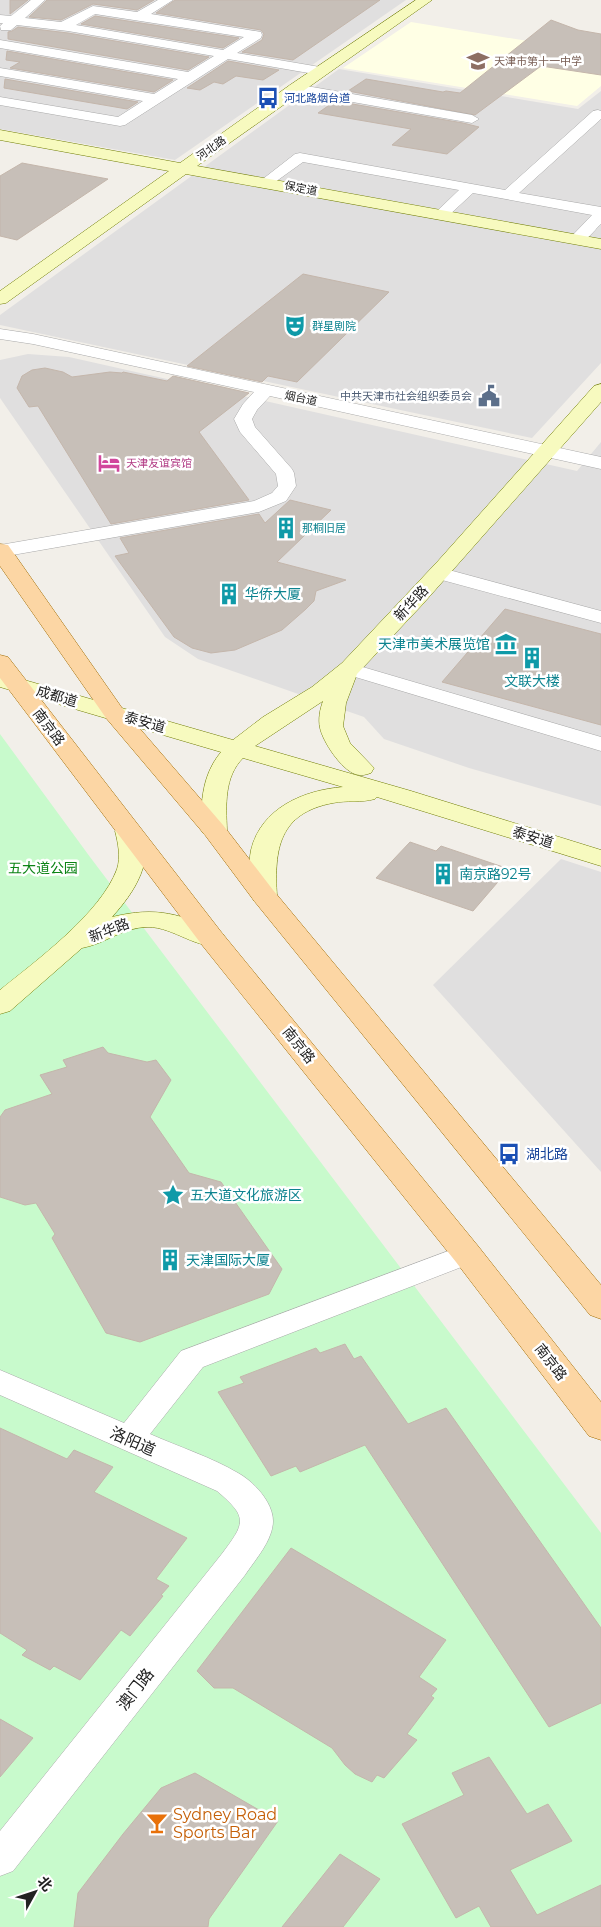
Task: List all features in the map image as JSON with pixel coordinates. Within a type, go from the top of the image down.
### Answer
[{"type":"main road","points":[[0,551],[114,713],[214,830],[264,896],[601,1307]]},
{"type":"main road","name":"南京路","points":[[5,675],[212,939],[467,1254],[601,1427]]},
{"type":"street","points":[[0,33],[7,20],[39,0]]},
{"type":"street","points":[[139,16],[166,0]]},
{"type":"street","name":"河北路","points":[[0,299],[295,88],[425,0]]},
{"type":"street","points":[[0,101],[120,122],[256,35],[93,10],[62,26]]},
{"type":"street","points":[[7,20],[62,26],[320,71]]},
{"type":"street","points":[[0,44],[192,76]]},
{"type":"street","points":[[0,72],[156,99]]},
{"type":"street","points":[[295,88],[472,119]]},
{"type":"street","points":[[508,195],[598,114]]},
{"type":"street","name":"保定道","points":[[0,135],[601,244]]},
{"type":"street","points":[[266,182],[300,157],[601,213]]},
{"type":"street","points":[[441,215],[470,188]]},
{"type":"street","points":[[577,240],[601,213]]},
{"type":"street","name":"烟台道","points":[[0,334],[601,463]]},
{"type":"street","points":[[0,551],[259,506],[279,497],[287,486],[285,473],[246,428],[243,419],[266,390]]},
{"type":"street","name":"新华路","points":[[214,830],[216,782],[223,766],[244,744],[275,721],[316,696],[349,669],[438,573],[601,390]]},
{"type":"street","points":[[438,573],[601,618]]},
{"type":"street","points":[[362,768],[344,753],[336,741],[330,726],[330,711],[335,696],[349,669],[601,744]]},
{"type":"street","name":"成都道","points":[[5,675],[114,713]]},
{"type":"street","points":[[114,713],[237,727],[275,721]]},
{"type":"street","name":"泰安道","points":[[114,713],[244,744],[362,768],[601,841]]},
{"type":"street","name":"泰安道","points":[[244,744],[601,858]]},
{"type":"street","points":[[264,896],[262,862],[272,829],[281,818],[295,808],[331,795],[354,793],[402,796]]},
{"type":"street","name":"新华路","points":[[0,1005],[64,950],[108,906],[124,883],[130,870],[132,856],[128,831]]},
{"type":"street","name":"新华路","points":[[64,950],[102,930],[122,922],[142,918],[178,923],[212,939]]},
{"type":"street","points":[[128,1439],[192,1359],[467,1254]]},
{"type":"street","name":"洛阳道","points":[[0,1382],[228,1482],[246,1496],[256,1513]]},
{"type":"street","name":"澳门路","points":[[0,1859],[233,1565],[257,1530],[256,1513]]},
{"type":"shaded area","points":[[0,0],[406,0],[175,160],[0,129]]},
{"type":"shaded area","name":"天津市第十一中学","points":[[411,22],[601,53],[601,86],[577,106],[343,68]]},
{"type":"shaded area","points":[[339,69],[578,109],[601,91],[601,363],[532,438],[0,325],[0,315]]},
{"type":"shaded area","points":[[28,354],[69,357],[577,471],[601,442],[601,806],[469,768],[384,739],[364,717],[198,659],[165,637],[0,398],[0,360]]},
{"type":"shaded area","points":[[561,859],[601,872],[601,1172],[433,985]]},
{"type":"green space","name":"五大道文化旅游区","points":[[0,734],[90,857],[601,1533],[601,1927],[0,1927]]},
{"type":"building","points":[[10,0],[28,0],[10,14]]},
{"type":"building","points":[[47,0],[154,0],[137,10],[93,4],[61,20],[29,17]]},
{"type":"building","points":[[175,0],[380,0],[293,60],[242,52],[262,40],[264,34],[261,30],[156,13]]},
{"type":"building","points":[[95,16],[239,38],[223,48],[81,24]]},
{"type":"building","points":[[551,20],[578,30],[601,34],[601,75],[541,66],[475,115],[348,91],[366,79],[443,92],[460,93]]},
{"type":"building","points":[[18,27],[68,33],[209,57],[188,70],[8,39],[8,32]]},
{"type":"building","points":[[7,51],[173,80],[154,92],[10,68],[20,62],[6,60]]},
{"type":"building","points":[[228,61],[279,70],[263,80],[236,76],[223,84],[214,82],[200,90],[187,88]]},
{"type":"building","points":[[5,79],[138,102],[127,109],[4,88]]},
{"type":"building","points":[[335,101],[479,127],[447,154],[392,145],[411,129],[318,113]]},
{"type":"building","points":[[22,163],[108,179],[17,240],[0,236],[0,176]]},
{"type":"building","name":"群星剧院","points":[[303,274],[389,292],[297,382],[268,376],[262,382],[187,366]]},
{"type":"building","points":[[45,368],[63,372],[72,377],[123,372],[167,381],[173,376],[249,393],[199,432],[249,500],[111,524],[38,406],[29,407],[17,388],[22,376],[32,370]]},
{"type":"building","name":"华侨大厦","points":[[290,500],[331,510],[277,562],[346,580],[316,591],[314,601],[282,630],[235,650],[211,653],[192,648],[174,637],[115,556],[129,553],[120,538],[259,514],[265,523]]},
{"type":"building","name":"文联大楼","points":[[505,609],[601,634],[601,725],[442,682]]},
{"type":"building","name":"南京路92号","points":[[410,842],[436,851],[441,846],[509,869],[473,911],[376,878]]},
{"type":"building","points":[[103,1047],[108,1053],[147,1062],[156,1060],[171,1080],[150,1117],[189,1173],[221,1182],[282,1269],[269,1294],[140,1342],[106,1333],[52,1238],[55,1234],[36,1203],[25,1205],[0,1197],[0,1117],[5,1110],[52,1094],[40,1075],[67,1067],[63,1060]]},
{"type":"building","points":[[345,1344],[354,1359],[361,1356],[408,1424],[446,1408],[601,1628],[601,1703],[549,1727],[365,1445],[300,1472],[296,1466],[271,1476],[218,1392],[244,1383],[240,1377],[316,1348],[320,1353]]},
{"type":"building","points":[[0,1428],[67,1459],[74,1450],[113,1467],[94,1492],[187,1538],[156,1579],[169,1586],[161,1595],[163,1596],[130,1636],[121,1630],[80,1680],[54,1666],[50,1670],[22,1655],[27,1650],[0,1633]]},
{"type":"building","points":[[291,1548],[446,1640],[419,1677],[437,1689],[431,1696],[434,1698],[407,1734],[417,1740],[384,1778],[377,1775],[372,1782],[355,1774],[345,1765],[332,1748],[233,1688],[214,1688],[197,1671]]},
{"type":"building","points":[[0,1719],[33,1738],[0,1777]]},
{"type":"building","points":[[489,1757],[527,1814],[548,1804],[572,1841],[510,1870],[537,1915],[601,1885],[601,1927],[491,1927],[479,1906],[456,1918],[402,1824],[464,1795],[452,1773]]},
{"type":"building","points":[[195,1773],[278,1821],[209,1919],[208,1927],[74,1927],[78,1893],[123,1834],[161,1788]]},
{"type":"building","points":[[340,1854],[380,1879],[343,1927],[282,1927]]},
{"type":"place","name":"天津市第十一中学","points":[[478,61]]},
{"type":"place","name":"河北路烟台道","points":[[268,98]]},
{"type":"place","name":"群星剧院","points":[[295,326]]},
{"type":"place","name":"中共天津市社会组织委员会","points":[[489,396]]},
{"type":"place","name":"天津友谊宾馆","points":[[109,463]]},
{"type":"place","name":"那桐旧居","points":[[286,528]]},
{"type":"place","name":"华侨大厦","points":[[229,594]]},
{"type":"place","name":"天津市美术展览馆","points":[[506,644]]},
{"type":"place","name":"文联大楼","points":[[532,658]]},
{"type":"place","name":"南京路92号","points":[[443,874]]},
{"type":"place","name":"湖北路","points":[[509,1154]]},
{"type":"place","name":"五大道文化旅游区","points":[[173,1195]]},
{"type":"place","name":"天津国际大厦","points":[[170,1260]]},
{"type":"place","name":"Sydney Road Sports Bar","points":[[157,1823]]},
{"type":"park label","name":"五大道公园","points":[[43,868]]}]
